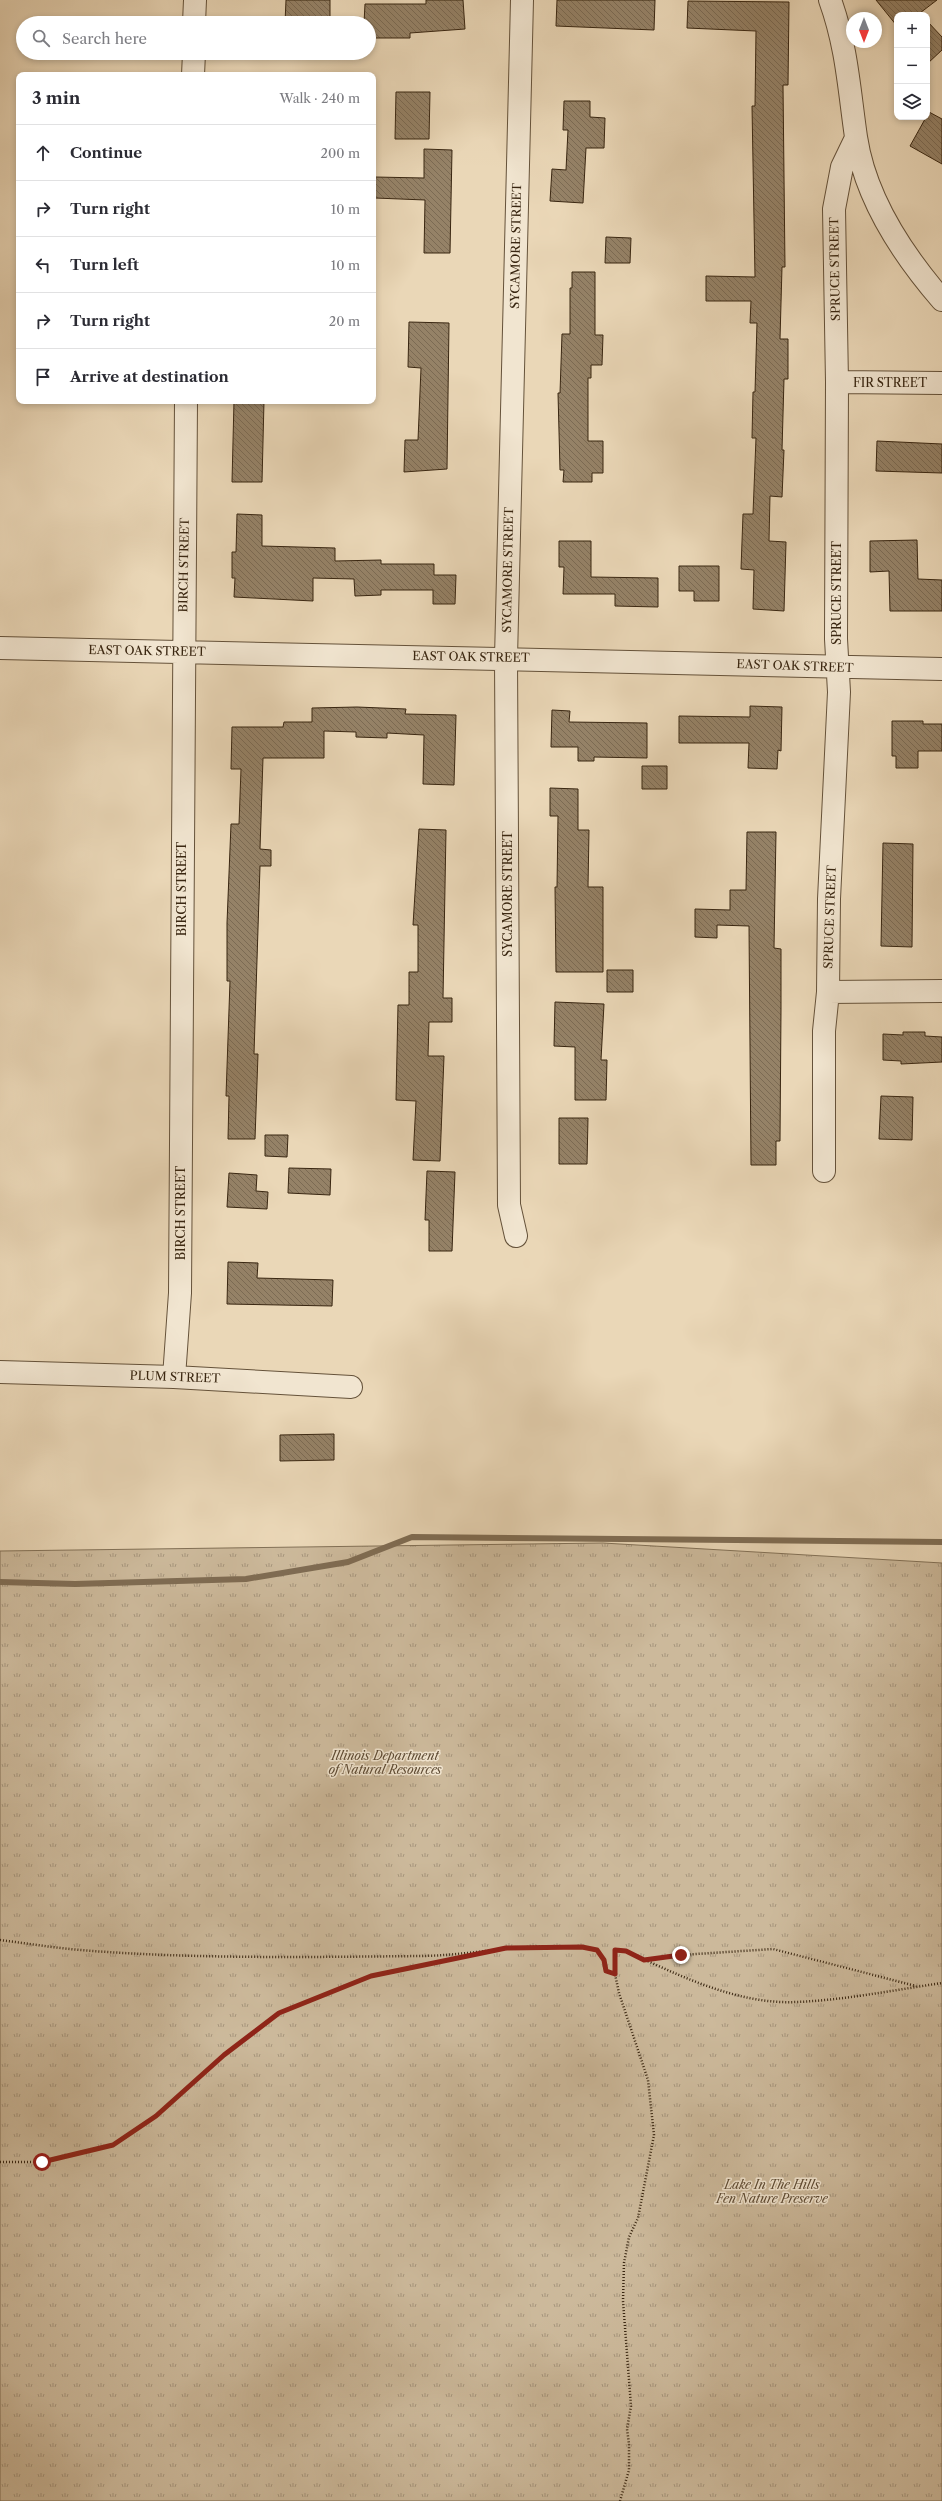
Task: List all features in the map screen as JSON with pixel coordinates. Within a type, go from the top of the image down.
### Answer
[{"type":"street","points":[[194,16],[195,0]]},
{"type":"street","name":"SYCAMORE STREET","points":[[516,1236],[510,1205],[506,658],[522,0]]},
{"type":"street","points":[[830,0],[841,31],[847,62],[856,138],[865,172],[882,212],[920,275],[942,300]]},
{"type":"street","points":[[194,60],[194,72]]},
{"type":"street","name":"SPRUCE STREET","points":[[824,1171],[824,1031],[828,992],[838,667],[836,639],[837,382],[834,209],[842,167],[856,138]]},
{"type":"street","name":"FIR STREET","points":[[837,382],[942,383]]},
{"type":"street","name":"BIRCH STREET","points":[[174,1377],[180,1270],[183,652],[186,404]]},
{"type":"street","name":"EAST OAK STREET","points":[[0,648],[506,658],[942,669]]},
{"type":"street","points":[[828,992],[942,991]]},
{"type":"street","name":"PLUM STREET","points":[[0,1372],[174,1377],[350,1386]]},
{"type":"path","points":[[0,1940],[92,1951],[202,1956],[425,1956],[506,1948],[582,1947],[597,1950],[604,1960],[606,1971],[615,1974]]},
{"type":"path","points":[[0,2162],[42,2162],[113,2145],[156,2116],[224,2055],[279,2013],[371,1976],[506,1948]]},
{"type":"path","points":[[644,1960],[681,1955],[773,1949],[919,1986]]},
{"type":"path","points":[[620,2501],[629,2470],[630,2444],[627,2429],[631,2406],[623,2301],[624,2263],[629,2237],[638,2218],[654,2135],[648,2080],[637,2042],[625,2015],[615,1974],[615,1950],[626,1951],[695,1983],[762,2000],[796,2002],[942,1983]]},
{"type":"green space","points":[[603,1543],[942,1563],[942,2501],[0,2501],[0,1551]]},
{"type":"building","points":[[286,0],[330,0],[330,16],[285,16]]},
{"type":"building","points":[[426,0],[463,0],[465,29],[410,33],[410,38],[376,38],[376,16],[364,16],[365,4],[426,4]]},
{"type":"building","points":[[557,0],[655,0],[654,30],[556,26]]},
{"type":"building","points":[[876,0],[937,0],[921,12],[894,12],[894,22]]},
{"type":"building","points":[[688,1],[789,2],[788,85],[783,85],[785,267],[782,267],[780,339],[788,339],[788,379],[784,379],[782,450],[784,450],[782,497],[770,496],[769,541],[786,542],[784,611],[753,609],[754,570],[741,569],[743,514],[753,514],[756,438],[752,438],[757,323],[750,323],[751,301],[706,301],[706,276],[755,277],[752,106],[755,106],[756,31],[687,28]]},
{"type":"building","points":[[930,24],[942,37],[942,50],[930,61]]},
{"type":"building","points":[[396,92],[430,92],[429,139],[395,139]]},
{"type":"building","points":[[564,101],[590,101],[590,117],[605,118],[604,148],[586,148],[583,203],[550,201],[552,169],[566,170],[568,130],[563,130]]},
{"type":"building","points":[[930,113],[942,119],[942,164],[910,146],[925,120],[930,120]]},
{"type":"building","points":[[424,149],[452,150],[450,253],[424,253],[425,200],[376,198],[376,177],[424,178]]},
{"type":"building","points":[[606,237],[631,238],[630,263],[605,263]]},
{"type":"building","points":[[572,272],[595,272],[595,335],[603,335],[602,365],[591,365],[591,378],[588,378],[588,441],[603,441],[603,473],[592,473],[592,482],[563,482],[564,470],[560,470],[558,393],[560,393],[562,334],[570,334],[570,288],[572,288]]},
{"type":"building","points":[[409,322],[449,323],[447,469],[404,472],[405,440],[418,440],[421,368],[408,367]]},
{"type":"building","points":[[234,404],[264,404],[262,482],[232,482]]},
{"type":"building","points":[[877,441],[942,444],[942,473],[876,471]]},
{"type":"building","points":[[237,514],[262,515],[262,546],[335,548],[335,561],[381,560],[381,564],[434,564],[434,575],[456,575],[455,604],[433,604],[433,590],[381,590],[381,595],[355,596],[354,579],[313,578],[313,601],[234,597],[235,578],[232,578],[232,552],[236,552]]},
{"type":"building","points":[[917,540],[918,579],[942,580],[942,611],[890,611],[889,571],[870,572],[870,541]]},
{"type":"building","points":[[559,541],[591,541],[591,577],[658,578],[658,607],[615,606],[615,594],[563,594],[564,567],[559,567]]},
{"type":"building","points":[[679,566],[719,566],[719,601],[694,601],[694,591],[679,591]]},
{"type":"building","points":[[750,706],[782,707],[781,751],[778,750],[777,769],[748,768],[749,743],[679,743],[679,716],[750,717]]},
{"type":"building","points":[[357,707],[406,709],[405,714],[456,715],[454,785],[423,784],[424,735],[387,733],[387,738],[356,737],[356,732],[324,731],[324,758],[263,758],[260,849],[271,850],[271,866],[260,866],[254,1054],[258,1054],[255,1139],[228,1139],[229,1096],[226,1096],[230,981],[227,981],[227,923],[231,824],[239,824],[241,769],[231,769],[232,727],[283,727],[284,722],[312,722],[312,708]]},
{"type":"building","points":[[552,710],[570,711],[569,722],[647,723],[647,758],[594,757],[594,761],[578,761],[578,747],[551,747]]},
{"type":"building","points":[[892,721],[923,721],[923,724],[942,724],[942,751],[918,751],[918,768],[896,768],[896,756],[892,756]]},
{"type":"building","points":[[642,766],[667,766],[667,789],[642,789]]},
{"type":"building","points":[[550,788],[578,789],[578,830],[589,830],[588,887],[603,887],[603,972],[556,972],[555,887],[557,887],[558,816],[550,816]]},
{"type":"building","points":[[419,829],[446,830],[443,998],[452,998],[452,1022],[429,1022],[428,1056],[444,1056],[440,1161],[413,1160],[416,1101],[396,1100],[398,1005],[409,1005],[409,972],[418,972],[418,925],[413,925]]},
{"type":"building","points":[[747,832],[776,832],[774,948],[781,949],[781,1009],[780,1141],[776,1141],[776,1165],[751,1165],[749,926],[717,925],[717,938],[695,937],[695,909],[730,910],[730,890],[746,890]]},
{"type":"building","points":[[883,843],[913,844],[912,947],[881,946]]},
{"type":"building","points":[[607,970],[633,970],[633,992],[607,992]]},
{"type":"building","points":[[555,1002],[604,1004],[601,1060],[607,1060],[606,1100],[575,1100],[575,1047],[554,1046]]},
{"type":"building","points":[[903,1032],[925,1032],[925,1036],[942,1037],[942,1062],[901,1064],[901,1061],[883,1060],[883,1034],[903,1035]]},
{"type":"building","points":[[881,1096],[913,1097],[912,1140],[879,1139]]},
{"type":"building","points":[[559,1118],[588,1118],[587,1164],[559,1164]]},
{"type":"building","points":[[265,1135],[288,1135],[287,1157],[265,1156]]},
{"type":"building","points":[[289,1168],[331,1169],[330,1195],[288,1193]]},
{"type":"building","points":[[427,1171],[455,1172],[452,1251],[429,1251],[429,1220],[425,1220]]},
{"type":"building","points":[[229,1173],[257,1175],[256,1191],[268,1192],[267,1209],[227,1207]]},
{"type":"building","points":[[228,1262],[258,1263],[257,1278],[333,1280],[332,1306],[227,1304]]},
{"type":"building","points":[[334,1434],[334,1460],[280,1461],[280,1435]]},
{"type":"waterway","points":[[0,1582],[75,1584],[246,1579],[348,1562],[412,1537],[942,1542]]},
{"type":"route","points":[[42,2162],[113,2145],[156,2116],[224,2055],[279,2013],[371,1976],[506,1948],[582,1947],[597,1950],[604,1960],[606,1971],[611,1974],[615,1974],[615,1950],[626,1951],[644,1960],[681,1955]]},
{"type":"park label","name":"Illinois Department of Natural Resources","points":[[385,1763]]},
{"type":"park label","name":"Lake In The Hills Fen Nature Preserve","points":[[772,2192]]}]
